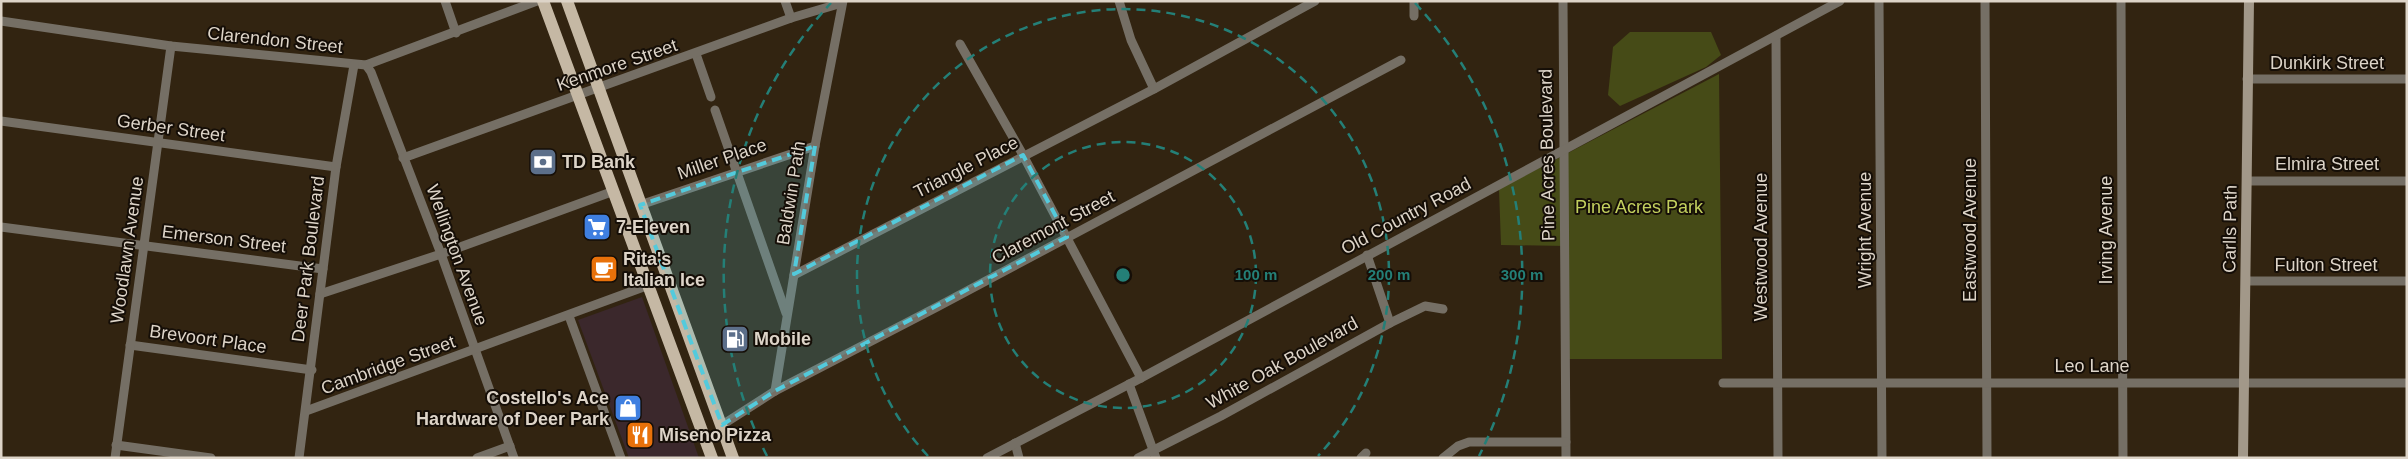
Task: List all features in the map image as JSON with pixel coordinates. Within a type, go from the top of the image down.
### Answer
[{"type":"main road","points":[[543,1],[712,458]]},
{"type":"main road","points":[[567,1],[733,458]]},
{"type":"street","points":[[445,1],[456,33]]},
{"type":"street","name":"Clarendon Street","points":[[1,21],[171,46],[366,65],[456,33],[537,1]]},
{"type":"street","points":[[785,1],[791,18]]},
{"type":"street","points":[[1119,1],[1131,40],[1154,89]]},
{"type":"street","name":"Triangle Place","points":[[794,274],[1154,89],[1314,1]]},
{"type":"street","points":[[1414,1],[1414,16]]},
{"type":"street","name":"Pine Acres Boulevard","points":[[1563,1],[1566,458]]},
{"type":"street","name":"Old Country Road","points":[[986,458],[1141,378],[1840,1]]},
{"type":"street","name":"Wright Avenue","points":[[1879,1],[1882,458]]},
{"type":"street","name":"Eastwood Avenue","points":[[1985,1],[1988,458]]},
{"type":"street","name":"Irving Avenue","points":[[2121,1],[2123,458]]},
{"type":"street","name":"Carlls Path","points":[[2243,458],[2249,1]]},
{"type":"street","name":"Kenmore Street","points":[[403,158],[696,54],[791,18],[842,2]]},
{"type":"street","name":"Baldwin Path","points":[[774,391],[815,146],[842,2]]},
{"type":"street","name":"Westwood Avenue","points":[[1776,36],[1778,458]]},
{"type":"street","points":[[960,44],[1023,155],[1141,378]]},
{"type":"street","name":"Woodlawn Avenue","points":[[115,458],[171,46]]},
{"type":"street","points":[[696,54],[711,97]]},
{"type":"street","name":"Claremont Street","points":[[722,425],[774,391],[1401,60]]},
{"type":"street","name":"Deer Park Boulevard","points":[[299,458],[312,370],[336,167],[354,65]]},
{"type":"street","name":"Wellington Avenue","points":[[366,65],[371,72],[441,254],[514,458]]},
{"type":"street","name":"Dunkirk Street","points":[[2247,79],[2407,79]]},
{"type":"street","points":[[715,110],[786,313]]},
{"type":"street","name":"Gerber Street","points":[[1,121],[336,167]]},
{"type":"street","name":"Miller Place","points":[[640,205],[736,171],[815,146]]},
{"type":"street","name":"Elmira Street","points":[[2247,180],[2407,181]]},
{"type":"street","points":[[320,294],[441,254],[614,191]]},
{"type":"street","name":"Emerson Street","points":[[1,227],[323,269]]},
{"type":"street","points":[[1367,255],[1390,323]]},
{"type":"street","name":"Fulton Street","points":[[2246,281],[2407,282]]},
{"type":"street","name":"Cambridge Street","points":[[306,412],[649,286]]},
{"type":"street","name":"White Oak Boulevard","points":[[1138,458],[1154,454],[1390,323],[1425,306],[1443,309]]},
{"type":"street","points":[[569,316],[621,458]]},
{"type":"street","name":"Brevoort Place","points":[[130,345],[312,370]]},
{"type":"street","name":"Leo Lane","points":[[1723,382],[2407,383]]},
{"type":"street","points":[[1129,384],[1154,454]]},
{"type":"street","points":[[1442,458],[1458,446],[1469,442],[1566,442]]},
{"type":"street","points":[[1015,443],[1019,458]]},
{"type":"street","points":[[116,445],[211,458]]},
{"type":"street","points":[[477,458],[510,446]]},
{"type":"highlighted area","points":[[815,146],[794,274],[1023,155],[1067,237],[775,391],[722,425],[640,205]]},
{"type":"shaded area","points":[[642,297],[699,458],[629,458],[578,320]]},
{"type":"green space","points":[[1630,32],[1711,32],[1721,55],[1706,67],[1620,106],[1608,95],[1613,47]]},
{"type":"green space","name":"Pine Acres Park","points":[[1719,74],[1722,359],[1567,359],[1567,246],[1501,245],[1499,189]]},
{"type":"place","name":"TD Bank","points":[[543,162]]},
{"type":"place","name":"7-Eleven","points":[[597,227]]},
{"type":"place","name":"Rita's Italian Ice","points":[[604,269]]},
{"type":"place","name":"Mobile","points":[[735,339]]},
{"type":"place","name":"Costello's Ace Hardware of Deer Park","points":[[628,408]]},
{"type":"place","name":"Miseno Pizza","points":[[640,435]]}]
